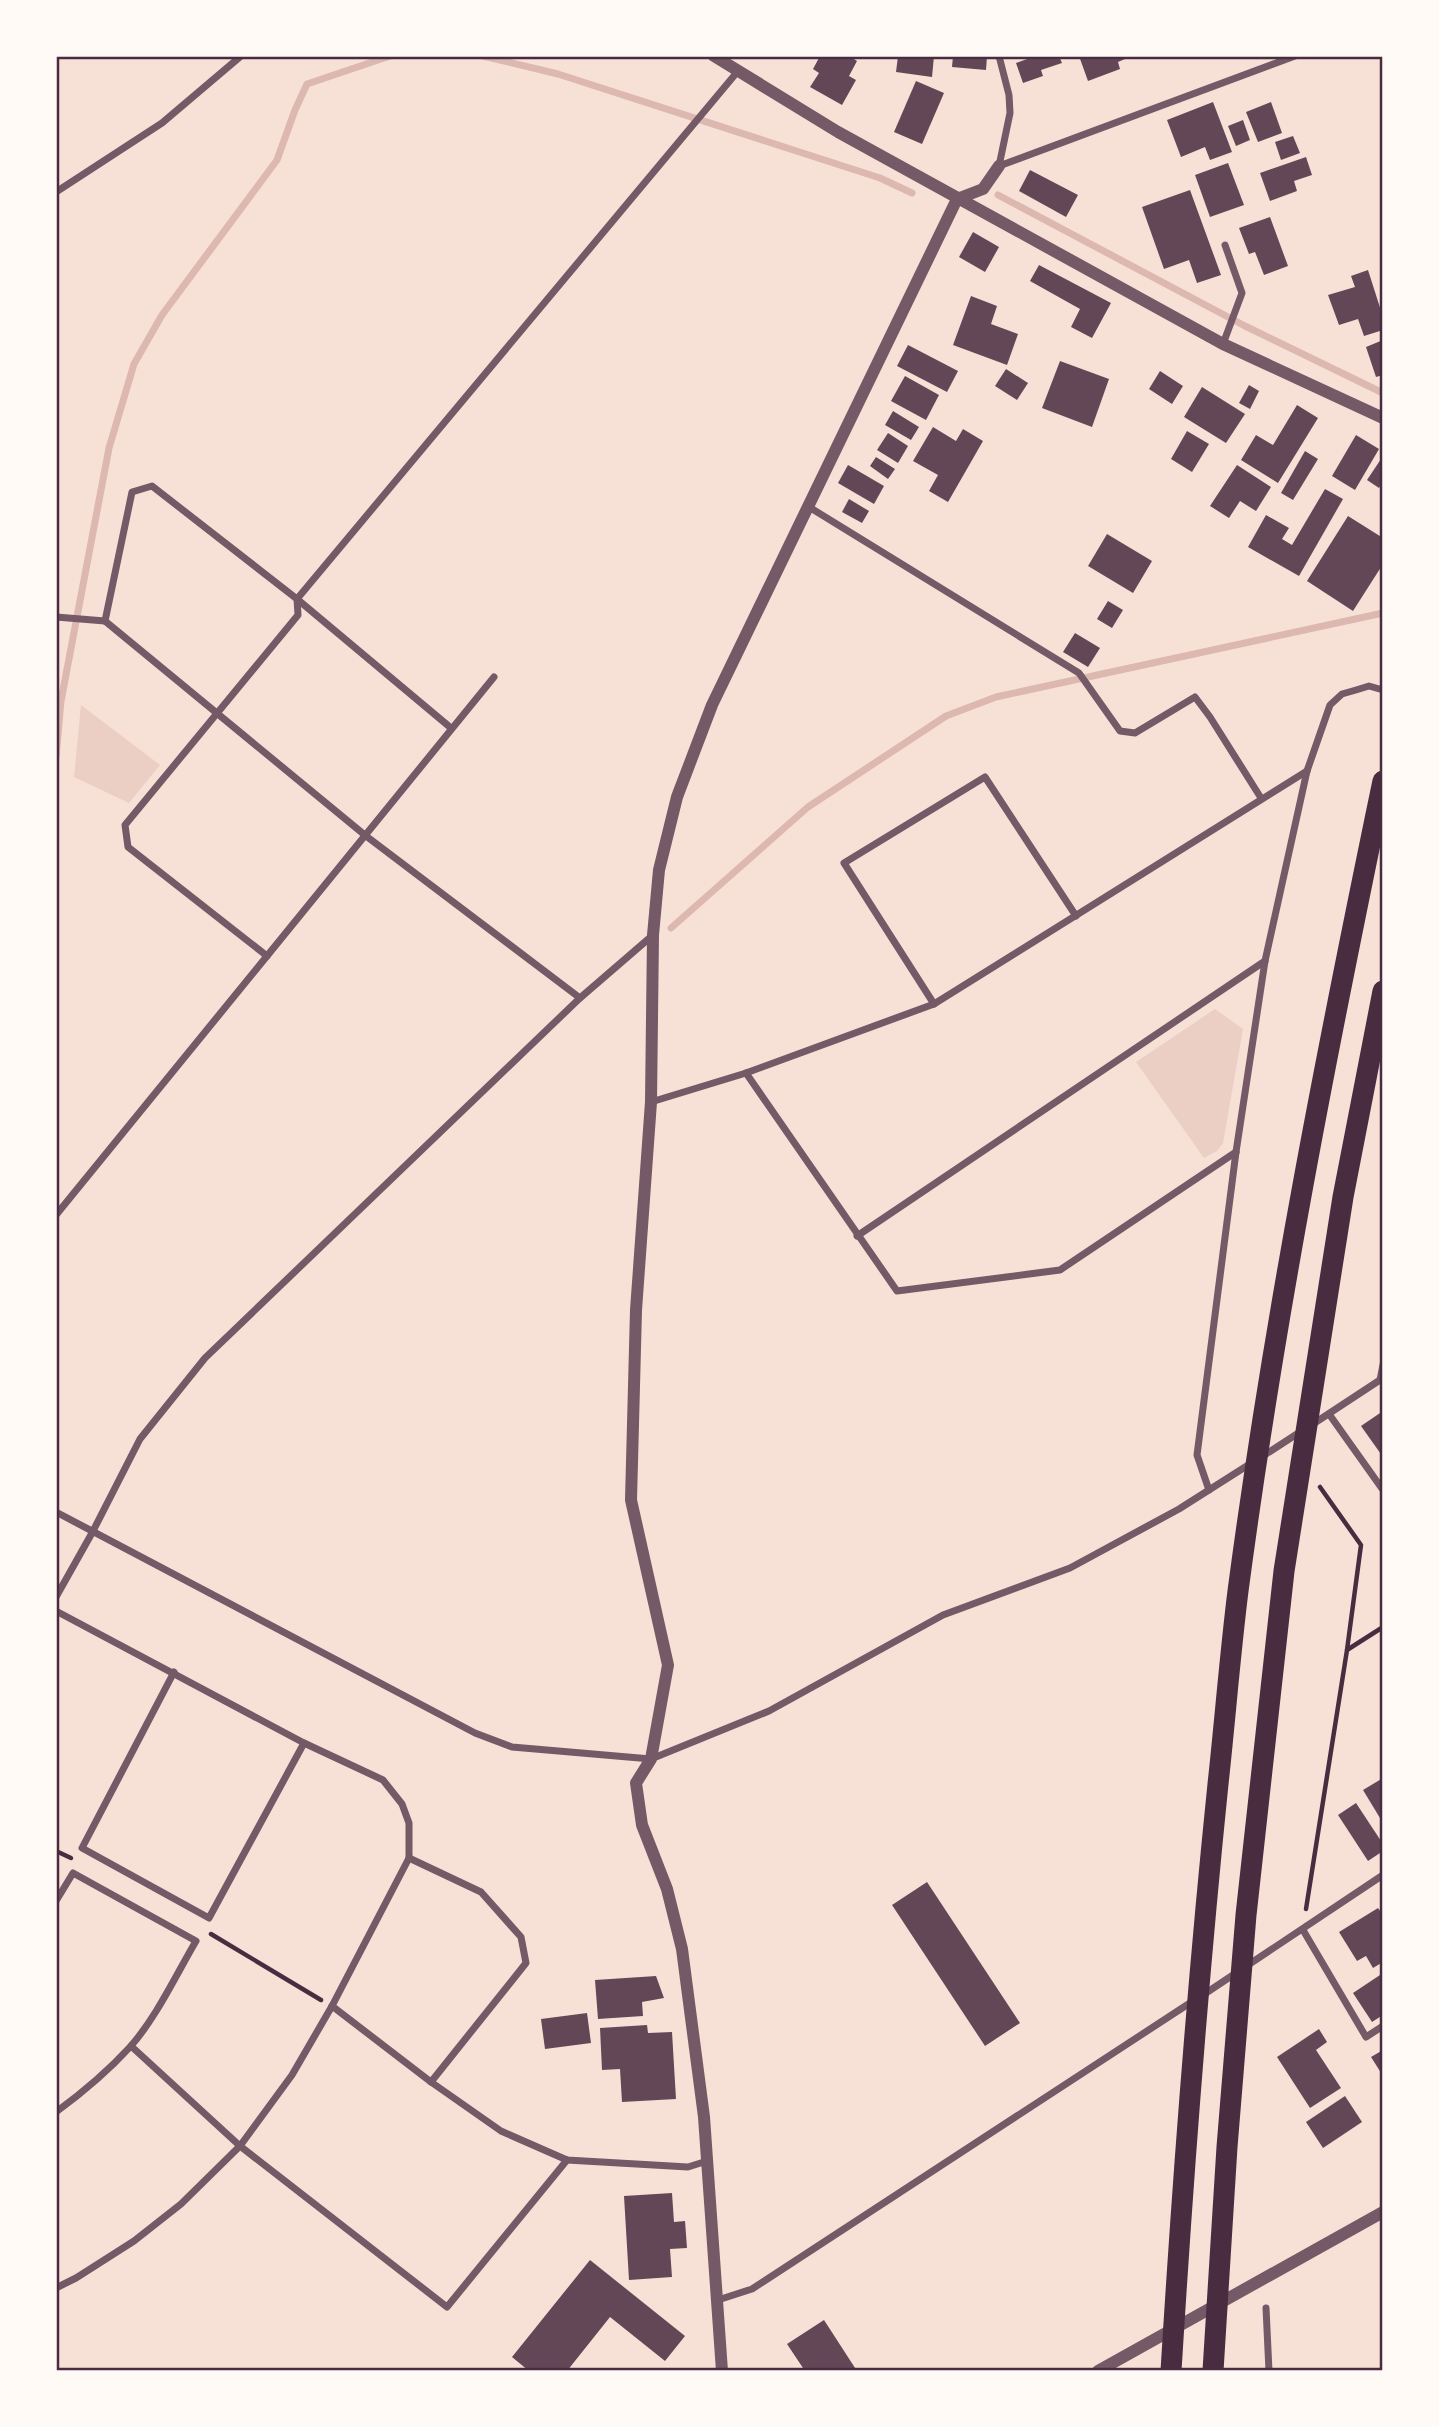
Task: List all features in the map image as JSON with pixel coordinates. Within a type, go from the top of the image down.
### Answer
[{"type":"highway","points":[[1171,2371],[1184,2162],[1203,1931],[1238,1594],[1265,1406],[1304,1175],[1383,782]]},
{"type":"highway","points":[[1213,2371],[1227,2147],[1246,1915],[1284,1571],[1343,1197],[1383,991]]},
{"type":"street","points":[[56,192],[162,123],[241,56]]},
{"type":"street","points":[[714,56],[838,132],[1223,344],[1383,418]]},
{"type":"street","points":[[722,2371],[704,2117],[682,1949],[667,1889],[642,1825],[636,1783],[651,1759],[668,1665],[631,1500],[636,1310],[651,1102],[653,935],[659,870],[677,797],[712,705],[957,199],[983,189],[999,166],[1010,113],[1009,95],[999,56]]},
{"type":"street","points":[[999,166],[1296,56]]},
{"type":"street","points":[[267,956],[128,847],[125,825],[298,615],[297,599],[738,71]]},
{"type":"street","points":[[1223,344],[1242,293],[1226,244]]},
{"type":"street","points":[[105,621],[131,492],[152,486],[297,599],[451,729]]},
{"type":"street","points":[[809,507],[1079,673],[1120,730],[1135,733],[1195,697],[1261,799]]},
{"type":"street","points":[[56,617],[105,621],[366,836],[580,998]]},
{"type":"street","points":[[56,1215],[494,677]]},
{"type":"street","points":[[1209,1490],[1197,1455],[1236,1152],[1265,961],[1307,771],[1329,705],[1342,694],[1356,690],[1369,687],[1383,690]]},
{"type":"street","points":[[651,1102],[746,1073],[934,1004],[1307,771]]},
{"type":"street","points":[[934,1004],[844,863],[985,777],[1076,916]]},
{"type":"street","points":[[56,1597],[140,1439],[205,1358],[580,998],[653,935]]},
{"type":"street","points":[[857,1236],[1265,961]]},
{"type":"street","points":[[746,1073],[897,1291],[1060,1270],[1236,1152]]},
{"type":"street","points":[[56,1512],[475,1733],[512,1747],[651,1759],[769,1711],[943,1615],[1070,1568],[1179,1509],[1329,1414],[1382,1379],[1383,1365]]},
{"type":"street","points":[[1329,1414],[1383,1490]]},
{"type":"street","points":[[56,1611],[304,1742],[383,1780],[402,1804],[409,1823],[409,1858],[332,2006],[292,2075],[240,2146],[181,2204],[134,2241],[56,2288]]},
{"type":"street","points":[[174,1672],[82,1848],[209,1918],[304,1742]]},
{"type":"street","points":[[409,1858],[481,1892],[521,1937],[526,1962],[431,2082]]},
{"type":"street","points":[[56,1901],[73,1873],[196,1941],[131,2046],[83,2092],[56,2112]]},
{"type":"street","points":[[718,2300],[752,2289],[1303,1930],[1383,1875]]},
{"type":"street","points":[[1303,1930],[1366,2037],[1383,2026]]},
{"type":"street","points":[[332,2006],[431,2082],[500,2130],[566,2160],[688,2167],[706,2161]]},
{"type":"street","points":[[131,2046],[240,2146],[447,2307],[566,2160]]},
{"type":"street","points":[[1098,2371],[1383,2212]]},
{"type":"street","points":[[1266,2308],[1269,2371]]},
{"type":"path","points":[[1303,1930],[1362,1545],[1320,1487],[1321,1475]]},
{"type":"path","points":[[1347,1650],[1383,1627]]},
{"type":"shaded area","points":[[81,705],[160,765],[129,803],[74,777]]},
{"type":"shaded area","points":[[1215,1009],[1243,1029],[1223,1143],[1217,1151],[1204,1158],[1136,1062]]},
{"type":"building","points":[[820,56],[849,56],[857,61],[849,76],[856,80],[842,105],[810,87],[819,73],[813,69]]},
{"type":"building","points":[[898,56],[934,56],[932,77],[896,72]]},
{"type":"building","points":[[953,56],[987,56],[986,70],[952,67]]},
{"type":"building","points":[[1030,56],[1059,56],[1062,63],[1041,70],[1043,76],[1023,83],[1016,63]]},
{"type":"building","points":[[1079,56],[1124,56],[1125,59],[1118,62],[1120,69],[1088,81]]},
{"type":"building","points":[[916,81],[944,93],[922,144],[894,132]]},
{"type":"building","points":[[1213,102],[1232,152],[1210,160],[1205,147],[1181,157],[1167,120]]},
{"type":"building","points":[[1271,102],[1282,133],[1258,142],[1246,112]]},
{"type":"building","points":[[1243,120],[1250,140],[1236,146],[1228,126]]},
{"type":"building","points":[[1293,136],[1300,153],[1281,160],[1275,142]]},
{"type":"building","points":[[1306,157],[1312,175],[1294,181],[1297,191],[1270,201],[1260,173]]},
{"type":"building","points":[[1228,163],[1244,205],[1210,217],[1195,175]]},
{"type":"building","points":[[1030,170],[1078,195],[1066,217],[1019,191]]},
{"type":"building","points":[[1190,190],[1221,275],[1197,283],[1189,260],[1164,269],[1142,207]]},
{"type":"building","points":[[1270,217],[1288,266],[1264,275],[1255,252],[1249,254],[1239,228]]},
{"type":"building","points":[[973,232],[999,247],[985,272],[959,257]]},
{"type":"building","points":[[1039,265],[1111,303],[1092,338],[1071,327],[1080,309],[1030,281]]},
{"type":"building","points":[[1368,270],[1383,317],[1383,330],[1364,336],[1358,319],[1339,325],[1328,295],[1355,287],[1351,276]]},
{"type":"building","points":[[971,296],[997,306],[991,324],[1018,334],[1007,365],[953,345]]},
{"type":"building","points":[[1383,340],[1383,375],[1376,377],[1366,347]]},
{"type":"building","points":[[908,345],[958,371],[947,392],[897,366]]},
{"type":"building","points":[[1060,361],[1109,379],[1092,427],[1042,408]]},
{"type":"building","points":[[1006,369],[1028,383],[1017,400],[995,386]]},
{"type":"building","points":[[1160,371],[1183,386],[1172,404],[1149,389]]},
{"type":"building","points":[[905,376],[939,395],[926,420],[891,401]]},
{"type":"building","points":[[1249,385],[1259,391],[1250,409],[1239,403]]},
{"type":"building","points":[[1202,387],[1245,414],[1226,443],[1184,417]]},
{"type":"building","points":[[1297,405],[1318,418],[1278,483],[1241,460],[1256,435],[1273,445]]},
{"type":"building","points":[[893,411],[919,427],[911,440],[885,425]]},
{"type":"building","points":[[933,427],[956,441],[963,429],[983,441],[948,502],[929,491],[938,475],[913,461]]},
{"type":"building","points":[[1187,431],[1209,444],[1192,472],[1171,459]]},
{"type":"building","points":[[888,433],[908,446],[898,463],[877,450]]},
{"type":"building","points":[[1356,435],[1379,449],[1355,490],[1332,476]]},
{"type":"building","points":[[1305,451],[1318,459],[1293,500],[1281,493]]},
{"type":"building","points":[[1383,456],[1383,482],[1379,488],[1367,480]]},
{"type":"building","points":[[876,457],[895,469],[888,479],[870,466]]},
{"type":"building","points":[[848,465],[884,486],[874,504],[838,483]]},
{"type":"building","points":[[1237,465],[1271,487],[1256,511],[1240,501],[1229,518],[1210,506]]},
{"type":"building","points":[[1325,489],[1343,499],[1299,576],[1248,547],[1266,515],[1289,528],[1282,539],[1292,545]]},
{"type":"building","points":[[849,499],[869,511],[862,523],[842,512]]},
{"type":"building","points":[[1348,516],[1383,538],[1383,564],[1353,611],[1307,581]]},
{"type":"building","points":[[1107,534],[1152,561],[1133,593],[1088,566]]},
{"type":"building","points":[[1108,601],[1123,610],[1112,628],[1097,619]]},
{"type":"building","points":[[1075,633],[1100,648],[1088,667],[1063,652]]},
{"type":"building","points":[[1383,1411],[1383,1457],[1361,1426]]},
{"type":"building","points":[[1383,1778],[1383,1823],[1363,1790]]},
{"type":"building","points":[[1356,1803],[1383,1844],[1383,1851],[1368,1861],[1338,1815]]},
{"type":"building","points":[[927,1882],[1020,2023],[985,2046],[892,1905]]},
{"type":"building","points":[[1378,1908],[1383,1915],[1383,1962],[1373,1968],[1366,1956],[1357,1961],[1339,1932]]},
{"type":"building","points":[[1383,1973],[1383,2015],[1372,2022],[1353,1993]]},
{"type":"building","points":[[656,1976],[664,1998],[642,2002],[643,2016],[598,2019],[595,1980]]},
{"type":"building","points":[[587,2013],[591,2043],[545,2049],[541,2019]]},
{"type":"building","points":[[647,2025],[648,2033],[672,2032],[676,2099],[622,2102],[620,2069],[602,2070],[600,2028]]},
{"type":"building","points":[[1319,2029],[1327,2042],[1316,2050],[1341,2088],[1310,2108],[1277,2057]]},
{"type":"building","points":[[1383,2050],[1383,2076],[1371,2057]]},
{"type":"building","points":[[1345,2096],[1362,2122],[1323,2148],[1306,2122]]},
{"type":"building","points":[[672,2193],[674,2222],[685,2221],[687,2248],[670,2249],[672,2277],[629,2280],[624,2196]]},
{"type":"building","points":[[590,2260],[685,2336],[665,2361],[610,2317],[567,2371],[529,2371],[512,2357]]},
{"type":"building","points":[[824,2320],[857,2371],[805,2371],[787,2344]]},
{"type":"waterway","points":[[56,757],[61,701],[109,448],[134,364],[162,315],[277,160],[307,84],[390,56]]},
{"type":"waterway","points":[[483,56],[558,74],[880,178],[912,193]]},
{"type":"waterway","points":[[998,195],[1245,326],[1383,393]]},
{"type":"waterway","points":[[671,928],[808,807],[946,716],[996,697],[1383,613]]}]
